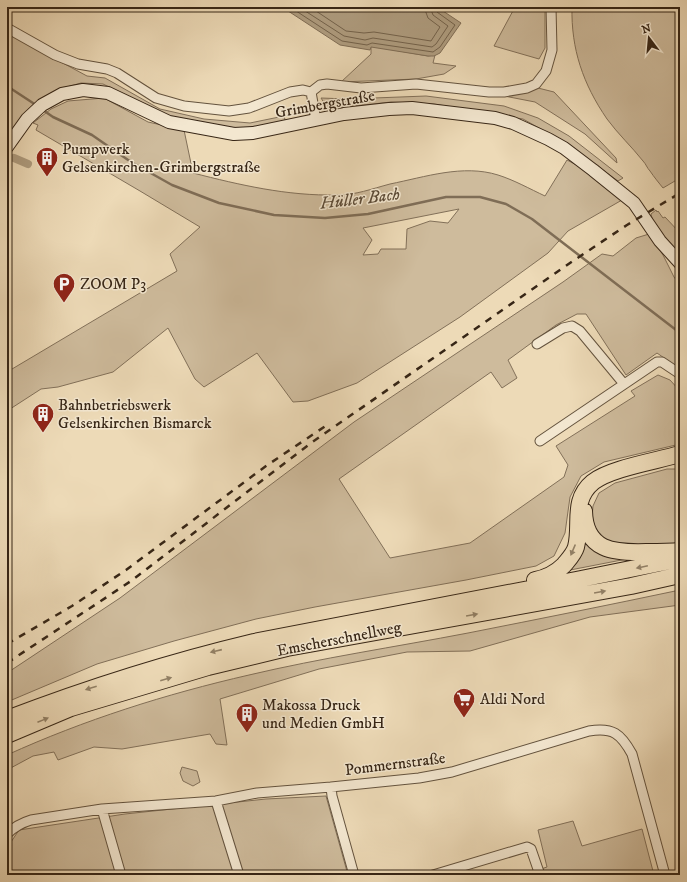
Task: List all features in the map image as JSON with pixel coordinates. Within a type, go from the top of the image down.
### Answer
[{"type":"highway","points":[[677,460],[604,481],[595,487],[585,504],[584,513],[586,526],[590,536],[609,550],[628,552],[680,551]]},
{"type":"highway","points":[[448,604],[466,594],[540,580],[551,575],[561,568],[569,559],[575,548],[580,500],[593,482],[615,471],[677,460]]},
{"type":"highway","name":"Emscherschnellweg","points":[[7,719],[78,692],[202,654],[254,642],[620,572],[680,559]]},
{"type":"highway","name":"Emscherschnellweg","points":[[7,735],[79,706],[208,667],[287,648],[630,586],[680,574]]},
{"type":"street","name":"Grimbergstraße","points":[[7,28],[55,55],[78,64],[117,72],[156,98],[184,106],[229,111],[249,108],[290,92],[303,90],[311,92],[320,85],[328,84],[360,88],[416,84],[489,92],[504,92],[527,88],[536,84],[546,71],[552,50],[551,7]]},
{"type":"street","name":"Grimbergstraße","points":[[7,147],[27,119],[39,108],[55,98],[77,90],[102,92],[123,100],[168,122],[234,134],[253,133],[366,111],[412,108],[476,115],[514,123],[531,130],[564,148],[634,203],[660,241]]},
{"type":"street","points":[[311,92],[316,120]]},
{"type":"street","points":[[660,241],[680,263]]},
{"type":"street","points":[[660,241],[666,253],[680,273]]},
{"type":"street","points":[[537,344],[563,328],[572,326],[580,331],[624,384]]},
{"type":"street","points":[[540,440],[657,362],[662,362],[676,372],[680,378]]},
{"type":"street","name":"Pommernstraße","points":[[7,834],[13,828],[22,823],[102,808],[216,801],[257,793],[419,778],[452,772],[589,731],[598,730],[609,731],[618,735],[632,754],[665,875]]},
{"type":"street","points":[[331,787],[332,796],[354,875]]},
{"type":"street","points":[[216,801],[239,875]]},
{"type":"street","points":[[102,808],[121,875]]},
{"type":"street","points":[[433,875],[527,847],[534,853],[540,875]]},
{"type":"shaded area","points":[[515,7],[545,7],[545,48],[539,59],[494,46]]},
{"type":"shaded area","points":[[572,7],[680,7],[680,178],[663,188],[644,162],[607,119],[591,93],[576,52],[572,22]]},
{"type":"shaded area","points":[[7,33],[87,76],[105,78],[160,109],[204,119],[250,123],[284,116],[286,123],[236,130],[197,123],[158,113],[103,84],[81,83],[56,90],[53,95],[7,139]]},
{"type":"shaded area","points":[[371,46],[428,56],[435,55],[433,63],[456,66],[444,74],[416,79],[341,82],[371,54]]},
{"type":"shaded area","points":[[538,88],[554,92],[616,158],[617,163],[585,134],[535,102],[499,95],[522,93]]},
{"type":"shaded area","points":[[426,96],[504,106],[538,118],[569,136],[623,178],[618,181],[564,142],[523,119],[434,104],[391,102],[328,109],[321,98],[348,99]]},
{"type":"shaded area","points":[[104,98],[148,122],[184,130],[193,173],[264,189],[300,194],[344,195],[430,175],[458,171],[471,171],[485,172],[504,177],[545,196],[567,160],[590,172],[622,200],[568,231],[548,253],[460,317],[357,383],[308,401],[293,402],[257,353],[204,387],[195,379],[168,328],[113,372],[58,387],[41,389],[7,411],[7,372],[177,271],[170,254],[200,227],[36,130],[38,125],[33,123],[51,109],[68,101]],"holes":[[[459,209],[448,223],[430,221],[407,229],[406,249],[381,249],[378,254],[363,255],[372,240],[363,228]]]},
{"type":"shaded area","points":[[656,210],[680,233],[680,259],[653,222],[651,214]]},
{"type":"shaded area","points":[[649,234],[680,285],[680,369],[657,353],[626,375],[586,314],[577,314],[556,325],[508,360],[517,378],[502,388],[491,372],[339,479],[390,558],[470,543],[564,477],[568,465],[556,446],[635,396],[631,391],[658,375],[670,380],[680,391],[680,444],[604,462],[581,476],[570,497],[565,533],[554,556],[536,566],[256,619],[97,664],[7,702],[7,673],[120,598],[354,422],[563,282],[602,254],[613,256],[636,238]]},
{"type":"shaded area","points":[[667,469],[680,469],[680,543],[657,545],[615,544],[606,540],[595,528],[592,518],[593,506],[599,493],[615,483]]},
{"type":"shaded area","points":[[581,537],[637,557],[565,571]]},
{"type":"shaded area","points":[[680,590],[680,605],[590,617],[470,651],[407,652],[319,669],[220,699],[227,745],[216,744],[210,734],[122,749],[94,747],[58,760],[54,752],[33,756],[7,770],[7,755],[36,742],[96,719],[156,699],[218,682],[303,663],[468,633]]},
{"type":"shaded area","points":[[182,767],[197,771],[200,782],[193,786],[183,781],[180,773]]},
{"type":"shaded area","points":[[326,796],[348,875],[7,875],[7,848],[19,830],[125,814],[266,799]]},
{"type":"shaded area","points":[[573,821],[582,846],[642,829],[654,875],[523,875],[547,867],[538,830]]},
{"type":"water","points":[[282,7],[437,7],[461,23],[440,53],[434,56],[428,56],[371,47],[370,50],[340,45]]},
{"type":"waterway","name":"Hüller Bach","points":[[7,86],[36,105]]},
{"type":"waterway","name":"Hüller Bach","points":[[43,110],[53,117],[92,135],[131,162],[172,185],[219,203],[274,215],[325,218],[368,214],[446,197],[480,197],[506,204],[532,219],[680,333]]},
{"type":"waterway","points":[[14,158],[28,164]]},
{"type":"railway","points":[[7,663],[131,581],[311,443],[570,263],[627,225],[680,193]]},
{"type":"railway","points":[[7,644],[72,606],[126,570],[266,466],[327,425]]},
{"type":"place","name":"Pumpwerk Gelsenkirchen-Grimbergstraße","points":[[47,178]]},
{"type":"place","name":"ZOOM P3","points":[[64,304]]},
{"type":"place","name":"Bahnbetriebswerk Gelsenkirchen Bismarck","points":[[43,434]]},
{"type":"place","name":"Aldi Nord","points":[[464,718]]},
{"type":"place","name":"Makossa Druck und Medien GmbH","points":[[247,734]]}]
